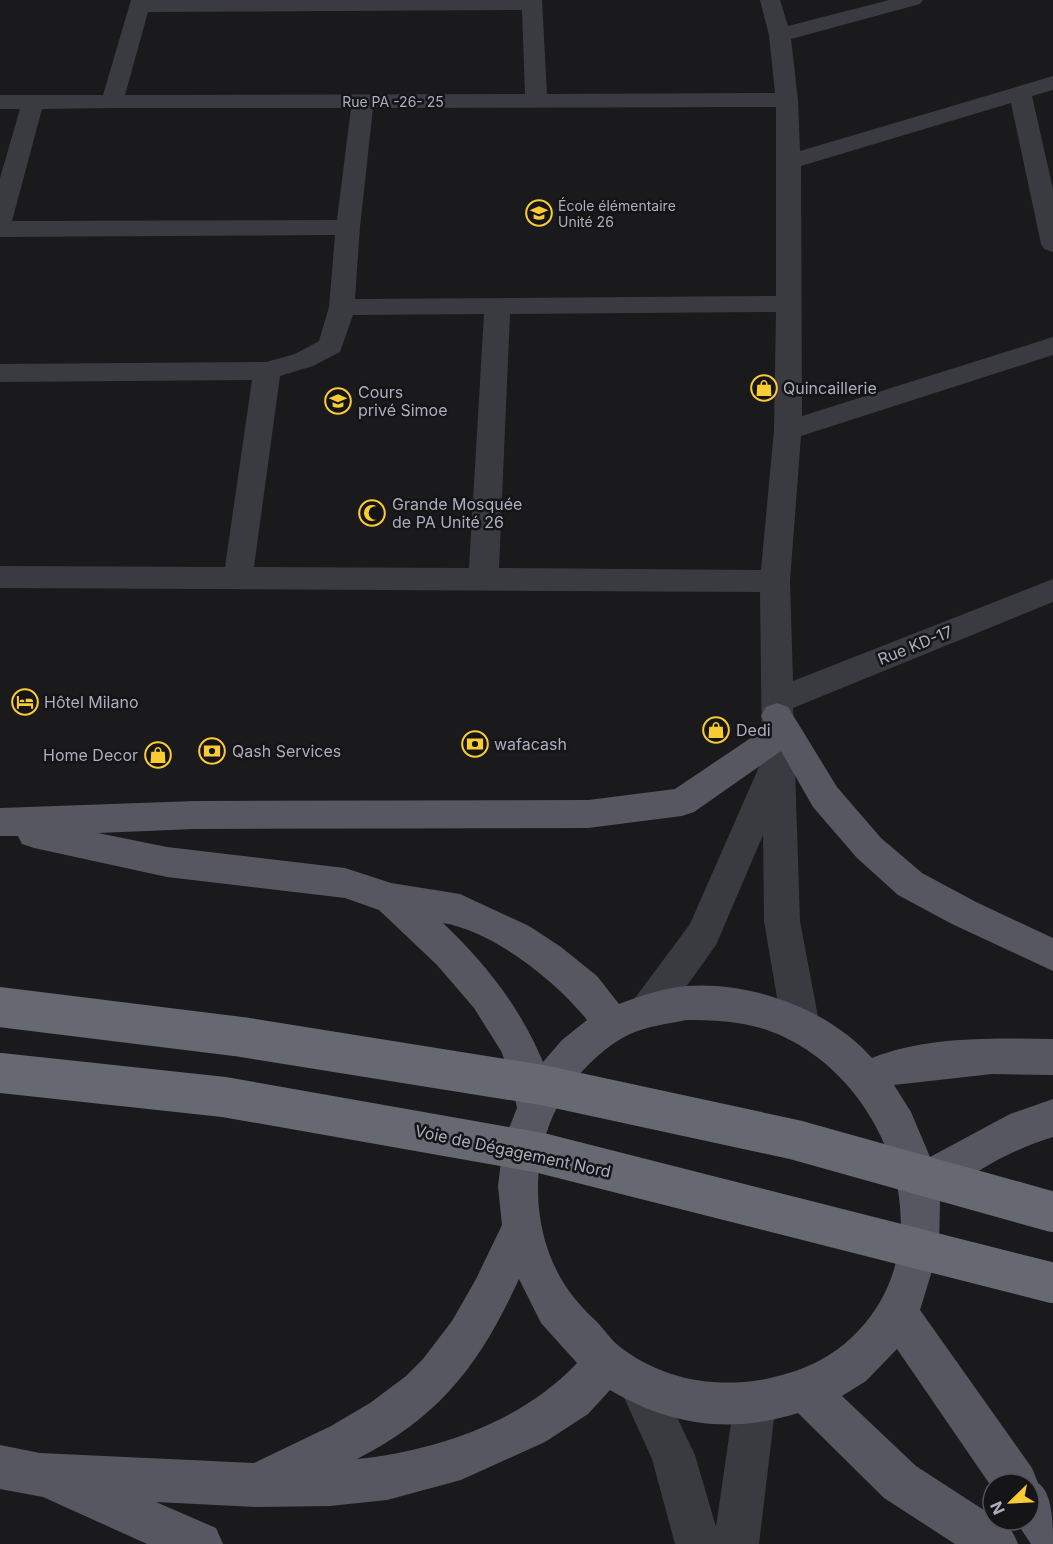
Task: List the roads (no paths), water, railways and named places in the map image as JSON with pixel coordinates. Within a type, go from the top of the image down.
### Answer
[{"type":"highway","points":[[0,1007],[242,1037],[542,1085],[796,1140],[1053,1212]]},
{"type":"highway","name":"Voie de Dégagement Nord","points":[[0,1073],[224,1096],[541,1153],[1053,1283]]},
{"type":"main road","points":[[0,822],[195,815],[588,814],[682,802],[778,728],[825,797],[869,848],[910,884],[964,913],[1053,955]]},
{"type":"main road","points":[[0,827],[167,862],[345,883],[391,898],[460,910],[516,937],[548,958],[584,988],[631,1017]]},
{"type":"main road","points":[[391,898],[427,930],[486,994],[510,1031],[526,1066],[535,1107]]},
{"type":"main road","points":[[686,1003],[725,1003],[764,1012],[801,1027],[836,1049],[866,1078],[891,1112],[909,1150],[920,1191],[921,1233],[913,1275],[898,1314],[872,1348],[838,1377],[805,1390],[755,1402],[710,1404],[664,1394],[622,1372],[556,1309],[534,1269],[521,1228],[517,1185],[522,1144],[535,1107],[555,1074],[581,1046],[631,1017],[686,1003]]},
{"type":"main road","points":[[866,1078],[896,1066],[992,1056],[1053,1057]]},
{"type":"main road","points":[[920,1191],[944,1170],[1024,1127],[1053,1118]]},
{"type":"main road","points":[[256,1485],[322,1454],[380,1421],[421,1392],[453,1356],[494,1288],[521,1228]]},
{"type":"main road","points":[[898,1314],[1008,1472]]},
{"type":"main road","points":[[20,1471],[256,1485],[330,1484],[387,1479],[461,1458],[530,1427],[573,1399],[622,1372]]},
{"type":"main road","points":[[805,1390],[900,1482],[995,1544]]},
{"type":"main road","points":[[20,1471],[200,1544]]},
{"type":"main road","points":[[1041,1520],[1053,1537]]},
{"type":"street","points":[[770,0],[780,35],[787,100],[789,162],[788,430],[775,581],[783,921],[801,1027]]},
{"type":"street","points":[[780,35],[914,0]]},
{"type":"street","points":[[112,102],[141,3],[532,2],[536,101]]},
{"type":"street","points":[[789,162],[1053,83]]},
{"type":"street","points":[[1020,93],[1053,244]]},
{"type":"street","name":"Rue PA -26- 25","points":[[0,102],[787,100]]},
{"type":"street","points":[[0,373],[267,371],[304,360],[331,346],[342,307],[348,227],[363,101]]},
{"type":"street","points":[[0,221],[33,102]]},
{"type":"street","points":[[0,229],[348,227]]},
{"type":"street","points":[[342,307],[787,304]]},
{"type":"street","points":[[483,581],[497,307]]},
{"type":"street","points":[[788,430],[1053,346]]},
{"type":"street","points":[[238,577],[267,371]]},
{"type":"street","points":[[0,577],[775,581]]},
{"type":"street","name":"Rue KD-17","points":[[778,728],[1053,590]]},
{"type":"street","points":[[631,1017],[703,934],[778,728]]},
{"type":"street","points":[[622,1372],[673,1455],[698,1544]]},
{"type":"street","points":[[736,1544],[755,1402]]},
{"type":"place","name":"École élémentaire Unité 26","points":[[539,213]]},
{"type":"place","name":"Quincaillerie","points":[[764,388]]},
{"type":"place","name":"Cours privé Simoe","points":[[338,401]]},
{"type":"place","name":"Grande Mosquée de PA Unité 26","points":[[372,513]]},
{"type":"place","name":"Hôtel Milano","points":[[25,702]]},
{"type":"place","name":"Dedi","points":[[716,730]]},
{"type":"place","name":"wafacash","points":[[475,744]]},
{"type":"place","name":"Qash Services","points":[[212,751]]},
{"type":"place","name":"Home Decor","points":[[158,755]]}]
